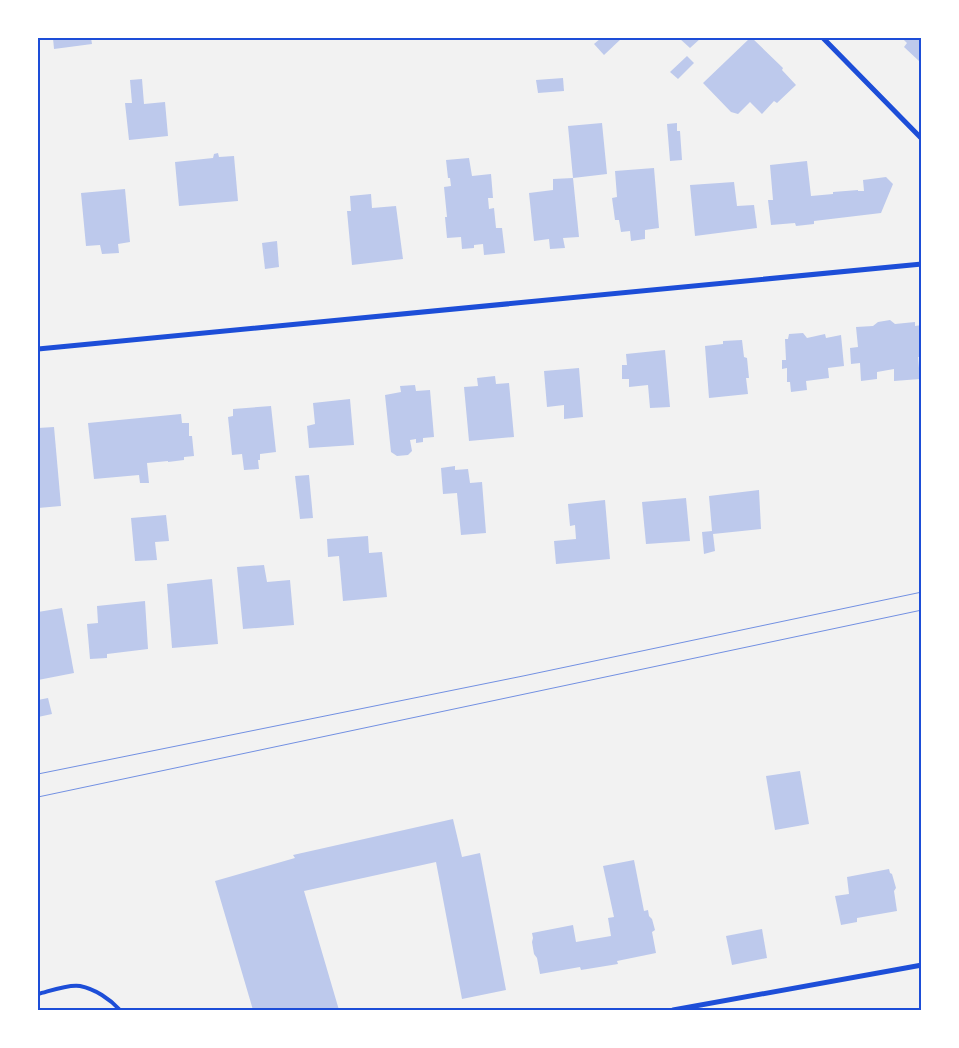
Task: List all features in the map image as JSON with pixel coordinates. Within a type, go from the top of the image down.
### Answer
[{"type":"street","points":[[822,38],[922,139]]},
{"type":"street","points":[[38,349],[922,264]]},
{"type":"street","points":[[673,1010],[922,964]]},
{"type":"lane","points":[[38,994],[79,986],[98,992],[120,1010]]},
{"type":"building","points":[[53,38],[91,38],[92,44],[54,49]]},
{"type":"building","points":[[601,38],[622,38],[604,55],[594,44]]},
{"type":"building","points":[[679,38],[701,38],[690,48]]},
{"type":"building","points":[[750,38],[783,68],[782,70],[796,85],[777,103],[774,101],[762,114],[750,102],[738,114],[731,112],[703,83]]},
{"type":"building","points":[[902,38],[922,38],[922,59],[919,61],[904,47],[907,43]]},
{"type":"building","points":[[687,56],[694,63],[678,79],[670,72]]},
{"type":"building","points":[[563,78],[564,91],[538,93],[536,80]]},
{"type":"building","points":[[142,79],[144,104],[165,102],[168,136],[129,140],[125,103],[132,103],[130,80]]},
{"type":"building","points":[[602,123],[607,174],[573,178],[568,126]]},
{"type":"building","points":[[677,123],[677,131],[680,131],[682,160],[670,161],[667,124]]},
{"type":"building","points":[[218,153],[219,157],[234,156],[238,201],[179,206],[175,162],[213,158],[214,154]]},
{"type":"building","points":[[469,158],[472,176],[491,174],[493,198],[488,198],[489,209],[494,208],[496,228],[502,228],[505,253],[484,255],[483,244],[474,245],[474,248],[462,249],[461,237],[447,238],[444,187],[451,186],[446,160]]},
{"type":"building","points":[[807,161],[811,196],[833,194],[833,192],[864,191],[863,180],[886,177],[893,184],[881,213],[814,221],[814,224],[796,226],[795,223],[771,225],[768,200],[773,200],[770,165]]},
{"type":"building","points":[[654,168],[659,228],[645,230],[645,239],[631,241],[630,231],[621,232],[619,220],[615,220],[612,198],[617,197],[615,171]]},
{"type":"building","points":[[573,178],[579,237],[563,238],[565,248],[550,249],[549,239],[534,241],[529,193],[553,190],[553,179]]},
{"type":"building","points":[[734,182],[737,206],[754,205],[757,228],[695,236],[690,185]]},
{"type":"building","points":[[125,189],[130,242],[118,244],[119,253],[102,254],[100,245],[86,246],[81,193]]},
{"type":"building","points":[[371,194],[372,208],[396,206],[403,259],[352,265],[347,211],[351,211],[350,196]]},
{"type":"building","points":[[277,241],[279,267],[265,269],[262,243]]},
{"type":"building","points":[[890,320],[895,324],[915,322],[915,326],[922,325],[922,357],[918,357],[920,379],[894,381],[894,369],[877,372],[877,379],[861,381],[860,363],[851,364],[850,348],[858,347],[856,327],[873,326],[878,322]]},
{"type":"building","points":[[803,333],[807,338],[825,334],[826,338],[841,335],[844,366],[828,368],[829,378],[806,381],[807,390],[791,392],[790,382],[787,382],[787,368],[782,369],[782,360],[786,360],[785,339],[788,339],[789,334]]},
{"type":"building","points":[[742,340],[744,357],[747,358],[749,378],[746,378],[748,394],[709,398],[705,346],[723,344],[723,341]]},
{"type":"building","points":[[665,350],[670,407],[650,408],[648,385],[629,387],[629,379],[622,379],[622,365],[627,365],[626,354]]},
{"type":"building","points":[[579,368],[583,417],[564,419],[564,405],[547,407],[544,371]]},
{"type":"building","points":[[495,376],[496,384],[509,383],[514,437],[469,441],[464,387],[478,386],[477,378]]},
{"type":"building","points":[[415,385],[416,391],[430,390],[434,437],[423,438],[423,442],[416,443],[416,439],[410,440],[412,451],[408,455],[397,456],[391,452],[385,395],[401,392],[400,386]]},
{"type":"building","points":[[350,399],[354,445],[309,448],[307,426],[315,424],[313,403]]},
{"type":"building","points":[[271,406],[276,452],[260,454],[260,460],[258,460],[259,469],[244,470],[242,454],[232,455],[228,417],[233,416],[233,409]]},
{"type":"building","points":[[181,414],[182,423],[189,423],[189,436],[192,436],[194,456],[184,457],[184,460],[147,463],[149,483],[140,483],[139,475],[94,479],[88,423]]},
{"type":"building","points":[[54,427],[61,506],[38,508],[38,428]]},
{"type":"building","points":[[455,466],[455,470],[468,469],[470,483],[482,482],[486,533],[461,535],[457,493],[443,494],[441,468]]},
{"type":"building","points":[[309,475],[313,518],[300,519],[295,476]]},
{"type":"building","points":[[759,490],[761,529],[713,534],[715,551],[704,554],[702,532],[712,531],[709,496]]},
{"type":"building","points":[[686,498],[690,541],[646,544],[642,502]]},
{"type":"building","points":[[605,500],[610,559],[556,564],[554,541],[576,539],[575,525],[570,526],[568,504]]},
{"type":"building","points":[[166,515],[169,541],[155,542],[157,560],[135,561],[131,518]]},
{"type":"building","points":[[368,536],[369,553],[382,552],[387,597],[343,601],[339,556],[328,557],[327,539]]},
{"type":"building","points":[[264,565],[267,582],[290,580],[294,625],[243,629],[237,567]]},
{"type":"building","points":[[212,579],[218,644],[172,648],[167,584]]},
{"type":"building","points":[[145,601],[148,649],[107,654],[107,658],[90,659],[87,624],[98,623],[97,606]]},
{"type":"building","points":[[62,608],[74,673],[38,680],[38,612]]},
{"type":"building","points":[[48,698],[52,714],[38,717],[38,700]]},
{"type":"building","points":[[800,771],[809,824],[775,830],[766,776]]},
{"type":"building","points":[[453,819],[462,857],[480,853],[506,990],[462,999],[436,862],[304,891],[339,1010],[253,1010],[215,881],[295,858],[293,855]]},
{"type":"building","points":[[634,860],[644,911],[648,910],[655,930],[652,932],[656,953],[617,961],[618,964],[581,970],[580,967],[540,974],[537,958],[534,954],[532,933],[573,925],[576,942],[611,936],[608,918],[614,917],[603,866]]},
{"type":"building","points":[[889,869],[896,888],[894,891],[897,911],[857,918],[857,922],[841,925],[835,896],[849,894],[847,877]]},
{"type":"building","points":[[762,929],[767,958],[732,965],[726,936]]},
{"type":"tram line","points":[[38,774],[523,676],[922,592]]},
{"type":"tram line","points":[[38,797],[922,610]]}]
